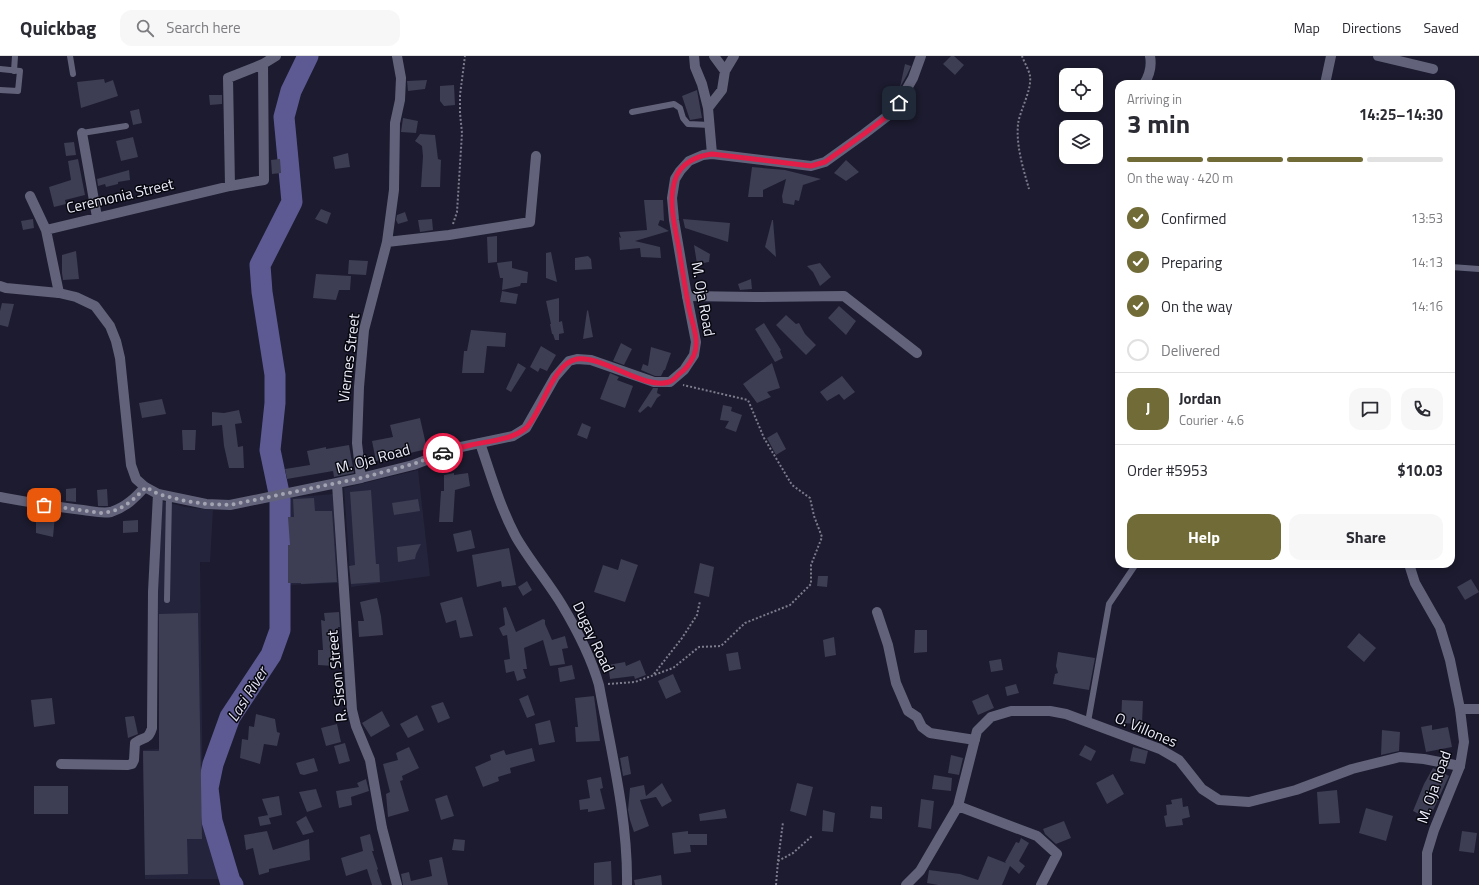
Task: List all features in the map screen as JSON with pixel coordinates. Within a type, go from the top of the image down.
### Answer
[{"type":"street","points":[[230,186],[228,78],[263,64],[276,56]]},
{"type":"street","name":"Viernes Street","points":[[361,478],[356,443],[359,387],[364,330],[387,242],[394,190],[395,123],[400,100],[401,78],[397,56]]},
{"type":"street","points":[[694,56],[694,67],[702,84],[708,108],[712,154]]},
{"type":"street","points":[[714,56],[725,71]]},
{"type":"street","points":[[708,108],[722,90],[725,71],[734,56]]},
{"type":"street","name":"M. Oja Road","points":[[0,286],[6,288],[60,293],[76,298],[95,306],[110,326],[116,341],[120,358],[131,465],[136,479],[146,487],[158,494],[169,497],[206,504],[230,505],[337,484],[413,464],[461,447],[513,436],[526,428],[555,377],[569,361],[577,359],[591,360],[654,382],[670,382],[684,370],[694,355],[696,342],[686,296],[674,220],[672,198],[675,179],[680,171],[689,161],[703,155],[712,154],[811,166],[825,162],[894,111],[913,78],[921,56]]},
{"type":"street","points":[[1146,80],[1151,62],[1150,56]]},
{"type":"street","points":[[1326,80],[1331,56]]},
{"type":"street","points":[[1378,56],[1433,69]]},
{"type":"street","name":"Ceremonia Street","points":[[46,230],[230,186],[264,180],[263,64]]},
{"type":"street","points":[[82,132],[97,217]]},
{"type":"street","points":[[387,242],[449,235],[530,222],[536,156]]},
{"type":"street","points":[[30,196],[46,230],[60,293]]},
{"type":"street","points":[[686,296],[844,296],[917,353]]},
{"type":"street","name":"Dugay Road","points":[[480,443],[501,507],[517,538],[566,612],[594,668],[599,685],[624,822],[628,861],[627,885]]},
{"type":"street","name":"R. Sison Street","points":[[337,484],[352,710],[356,726],[370,760],[382,828],[397,885]]},
{"type":"street","points":[[0,497],[60,508],[101,513],[109,512],[125,506],[146,487]]},
{"type":"street","points":[[61,764],[132,764],[134,760],[135,743],[147,738],[150,734],[152,728],[153,592],[158,494]]},
{"type":"street","name":"M. Oja Road","points":[[1410,568],[1415,583],[1440,627],[1450,660],[1460,709],[1464,742],[1460,766],[1434,830],[1427,853],[1428,885]]},
{"type":"street","points":[[877,612],[888,645],[896,682],[908,711],[917,717],[922,727],[930,733],[974,740]]},
{"type":"street","points":[[1460,709],[1479,709]]},
{"type":"street","name":"O. Villones","points":[[906,885],[920,871],[958,806],[977,731],[992,717],[1011,711],[1050,711],[1066,714],[1160,749],[1179,760],[1202,789],[1219,800],[1249,802],[1296,790],[1352,769],[1400,757],[1424,759],[1460,766]]},
{"type":"street","points":[[958,806],[1037,836],[1057,854],[1041,885]]},
{"type":"lane","points":[[14,70],[15,56]]},
{"type":"lane","points":[[70,56],[73,74]]},
{"type":"lane","points":[[0,69],[20,71],[18,91],[0,90]]},
{"type":"lane","points":[[632,112],[674,104],[680,108],[683,118],[688,124],[710,125]]},
{"type":"lane","points":[[82,132],[126,126]]},
{"type":"lane","points":[[1455,267],[1479,269]]},
{"type":"lane","points":[[167,600],[169,497]]},
{"type":"lane","points":[[1088,722],[1109,604],[1133,568]]},
{"type":"path","points":[[449,235],[457,212],[462,133],[460,95],[466,56]]},
{"type":"path","points":[[1022,56],[1030,76],[1028,90],[1018,123],[1018,136],[1020,156],[1028,188]]},
{"type":"path","points":[[599,685],[635,682],[673,668],[699,647],[722,646],[745,623],[790,605],[811,584],[811,565],[822,537],[810,498],[792,485],[764,438],[748,400],[670,382]]},
{"type":"path","points":[[653,675],[682,638],[697,615],[700,601]]},
{"type":"path","points":[[776,885],[783,822]]},
{"type":"path","points":[[778,861],[792,854],[812,836]]},
{"type":"shaded area","points":[[418,470],[430,576],[351,587],[344,488]]},
{"type":"shaded area","points":[[333,494],[338,583],[287,585],[287,498]]},
{"type":"shaded area","points":[[162,501],[185,507],[213,510],[210,562],[200,562],[203,807],[206,825],[222,879],[145,879],[143,750],[159,749],[158,593]]},
{"type":"building","points":[[951,56],[954,56],[964,65],[955,75],[943,64]]},
{"type":"building","points":[[905,64],[911,66],[900,87]]},
{"type":"building","points":[[104,79],[105,83],[113,80],[118,96],[81,108],[77,82]]},
{"type":"building","points":[[427,80],[425,89],[408,91],[407,81]]},
{"type":"building","points":[[454,85],[455,105],[444,106],[440,101],[440,86]]},
{"type":"building","points":[[697,90],[702,118],[690,120],[682,96]]},
{"type":"building","points":[[209,95],[222,95],[222,104],[210,105]]},
{"type":"building","points":[[139,109],[142,123],[133,125],[130,111]]},
{"type":"building","points":[[403,118],[418,121],[416,133],[401,132]]},
{"type":"building","points":[[420,134],[435,135],[438,159],[441,160],[440,187],[421,187],[423,156],[422,146],[415,141]]},
{"type":"building","points":[[133,137],[138,157],[121,161],[116,141]]},
{"type":"building","points":[[74,142],[76,155],[66,156],[64,143]]},
{"type":"building","points":[[348,153],[350,167],[335,169],[333,157]]},
{"type":"building","points":[[78,159],[85,195],[65,200],[66,204],[54,207],[49,187],[71,180],[68,161]]},
{"type":"building","points":[[280,159],[281,173],[272,174],[271,160]]},
{"type":"building","points":[[846,160],[859,172],[846,181],[834,173]]},
{"type":"building","points":[[752,167],[785,170],[821,179],[803,185],[799,201],[795,200],[794,205],[783,203],[782,196],[786,179],[763,190],[763,197],[748,197]]},
{"type":"building","points":[[129,170],[130,180],[118,182],[118,184],[106,187],[105,184],[98,186],[97,179]]},
{"type":"building","points":[[644,200],[663,200],[664,221],[660,220],[658,225],[669,231],[635,241],[660,247],[661,258],[641,257],[640,248],[620,250],[619,237],[621,238],[619,232],[647,230]]},
{"type":"building","points":[[321,209],[331,213],[327,224],[315,219]]},
{"type":"building","points":[[405,212],[408,221],[398,224],[396,220],[397,215]]},
{"type":"building","points":[[33,219],[34,228],[23,230],[21,221]]},
{"type":"building","points":[[432,219],[433,230],[420,232],[418,220]]},
{"type":"building","points":[[683,219],[730,223],[728,242],[685,228]]},
{"type":"building","points":[[773,220],[776,257],[765,247]]},
{"type":"building","points":[[497,236],[497,262],[488,263],[487,237]]},
{"type":"building","points":[[694,245],[710,254],[709,262],[697,264]]},
{"type":"building","points":[[76,251],[79,279],[63,280],[62,255]]},
{"type":"building","points":[[551,252],[557,282],[546,278],[546,253]]},
{"type":"building","points":[[588,256],[591,259],[592,269],[575,270],[575,258]]},
{"type":"building","points":[[349,260],[368,261],[366,275],[348,274]]},
{"type":"building","points":[[512,261],[512,268],[528,272],[527,283],[521,283],[520,286],[502,290],[503,278],[500,278],[497,263]]},
{"type":"building","points":[[820,263],[831,277],[820,286],[813,272],[807,266]]},
{"type":"building","points":[[316,274],[351,276],[350,290],[339,290],[336,300],[313,298]]},
{"type":"building","points":[[751,279],[752,289],[740,290],[738,284]]},
{"type":"building","points":[[502,291],[518,294],[516,304],[500,302]]},
{"type":"building","points":[[559,298],[559,322],[562,321],[564,333],[559,334],[559,340],[555,340],[552,334],[546,301]]},
{"type":"building","points":[[2,303],[14,304],[8,327],[0,325],[0,311]]},
{"type":"building","points":[[839,306],[856,321],[846,335],[828,318]]},
{"type":"building","points":[[588,310],[593,337],[583,339],[587,311]]},
{"type":"building","points":[[786,315],[796,324],[799,323],[805,334],[816,345],[806,355],[776,325]]},
{"type":"building","points":[[764,323],[781,350],[780,351],[783,358],[775,362],[755,329]]},
{"type":"building","points":[[471,330],[506,333],[505,347],[487,346],[484,373],[462,373],[464,351],[467,351]]},
{"type":"building","points":[[621,343],[632,349],[624,365],[613,361]]},
{"type":"building","points":[[541,346],[556,355],[547,371],[540,368],[538,372],[530,367]]},
{"type":"building","points":[[651,347],[671,353],[665,370],[661,376],[655,376],[641,370],[643,364],[648,366]]},
{"type":"building","points":[[518,363],[526,368],[511,392],[506,389]]},
{"type":"building","points":[[772,363],[780,388],[767,392],[771,397],[757,403],[743,384]]},
{"type":"building","points":[[610,373],[619,377],[617,380],[633,386],[625,408],[600,399]]},
{"type":"building","points":[[842,376],[855,392],[844,400],[839,394],[827,401],[820,392]]},
{"type":"building","points":[[653,388],[658,388],[657,393],[661,395],[657,398],[651,408],[648,406],[640,413],[638,411]]},
{"type":"building","points":[[162,399],[166,414],[142,418],[139,403]]},
{"type":"building","points":[[723,405],[732,407],[731,411],[742,415],[736,432],[725,428],[729,421],[720,420]]},
{"type":"building","points":[[239,410],[242,423],[235,424],[238,447],[243,446],[244,468],[229,468],[224,446],[222,425],[212,426],[212,412],[224,413]]},
{"type":"building","points":[[420,418],[427,449],[376,461],[372,441],[393,437],[390,425]]},
{"type":"building","points":[[582,423],[591,427],[587,439],[577,435]]},
{"type":"building","points":[[182,430],[196,430],[195,450],[183,450]]},
{"type":"building","points":[[777,432],[786,449],[776,455],[767,438]]},
{"type":"building","points":[[349,445],[354,473],[334,477],[333,471],[287,479],[285,469],[310,465],[307,451],[326,447],[326,449]]},
{"type":"building","points":[[454,473],[454,475],[468,473],[470,486],[455,490],[453,522],[439,522],[441,491],[444,491],[444,475]]},
{"type":"building","points":[[76,488],[76,502],[66,501],[66,489]]},
{"type":"building","points":[[107,489],[108,506],[98,506],[97,490]]},
{"type":"building","points":[[371,490],[376,564],[379,564],[380,582],[351,584],[349,566],[355,565],[350,492]]},
{"type":"building","points":[[314,498],[315,511],[332,511],[337,582],[301,584],[288,583],[288,545],[290,545],[288,517],[294,517],[293,499]]},
{"type":"building","points":[[418,499],[420,511],[394,515],[392,503]]},
{"type":"building","points":[[36,515],[55,516],[53,537],[36,533]]},
{"type":"building","points":[[138,520],[138,532],[123,533],[123,521]]},
{"type":"building","points":[[471,530],[475,548],[457,552],[453,534]]},
{"type":"building","points":[[421,544],[415,559],[398,562],[397,547]]},
{"type":"building","points":[[509,548],[516,585],[502,587],[501,581],[477,587],[472,555]]},
{"type":"building","points":[[621,559],[638,565],[625,602],[594,592],[603,565],[618,570]]},
{"type":"building","points":[[700,563],[714,567],[709,597],[694,593]]},
{"type":"building","points":[[818,576],[828,576],[827,587],[817,586]]},
{"type":"building","points":[[1471,579],[1479,592],[1465,600],[1457,587]]},
{"type":"building","points":[[527,581],[532,590],[523,596],[518,587]]},
{"type":"building","points":[[462,597],[473,636],[460,638],[456,620],[446,623],[440,603]]},
{"type":"building","points":[[377,598],[383,635],[359,637],[358,621],[364,621],[360,602]]},
{"type":"building","points":[[506,607],[516,632],[543,619],[545,620],[545,624],[552,640],[565,636],[568,648],[562,649],[565,664],[550,666],[543,640],[524,648],[527,669],[523,669],[526,678],[517,681],[514,671],[506,673],[504,660],[510,659],[507,635],[503,636],[499,628],[505,625],[503,608]]},
{"type":"building","points":[[339,612],[339,647],[334,647],[333,666],[318,665],[318,650],[323,650],[321,620],[325,621],[324,613]]},
{"type":"building","points":[[198,613],[202,839],[187,839],[188,874],[145,875],[143,751],[159,751],[159,614]]},
{"type":"building","points":[[915,630],[927,630],[927,652],[914,653]]},
{"type":"building","points":[[1359,633],[1376,648],[1364,662],[1347,647]]},
{"type":"building","points":[[834,637],[836,655],[825,657],[823,640]]},
{"type":"building","points":[[738,652],[741,669],[729,671],[726,654]]},
{"type":"building","points":[[1058,652],[1095,658],[1089,690],[1053,684],[1055,674],[1058,673],[1056,666]]},
{"type":"building","points":[[1001,659],[1003,670],[991,672],[989,661]]},
{"type":"building","points":[[640,660],[646,675],[635,679],[634,676],[610,679],[608,665],[625,662],[626,666]]},
{"type":"building","points":[[572,665],[575,679],[560,682],[558,668]]},
{"type":"building","points":[[673,674],[681,692],[666,699],[658,681]]},
{"type":"building","points":[[1016,684],[1019,693],[1007,696],[1005,687]]},
{"type":"building","points":[[988,694],[994,708],[978,715],[972,701]]},
{"type":"building","points":[[528,695],[535,715],[527,718],[519,699]]},
{"type":"building","points":[[594,696],[600,741],[576,742],[575,727],[578,727],[575,698]]},
{"type":"building","points":[[52,698],[55,724],[34,727],[31,700]]},
{"type":"building","points":[[1122,700],[1143,701],[1142,724],[1121,723]]},
{"type":"building","points":[[443,702],[450,718],[438,723],[431,706]]},
{"type":"building","points":[[382,711],[390,726],[371,737],[362,723]]},
{"type":"building","points":[[256,714],[275,719],[277,732],[280,733],[277,746],[264,744],[260,764],[240,758],[242,739],[248,740],[249,726],[254,727]]},
{"type":"building","points":[[417,715],[424,730],[408,738],[400,724]]},
{"type":"building","points":[[134,716],[138,734],[128,738],[125,717]]},
{"type":"building","points":[[550,720],[555,742],[539,745],[535,724]]},
{"type":"building","points":[[337,724],[341,742],[326,746],[321,728]]},
{"type":"building","points":[[1432,725],[1432,730],[1448,727],[1452,747],[1426,752],[1421,727]]},
{"type":"building","points":[[1382,730],[1400,732],[1399,751],[1381,755]]},
{"type":"building","points":[[345,743],[350,761],[339,764],[334,746]]},
{"type":"building","points":[[1085,745],[1096,751],[1091,761],[1079,755]]},
{"type":"building","points":[[409,747],[419,768],[402,776],[403,780],[400,781],[409,811],[388,817],[386,794],[390,792],[383,764],[398,760],[396,753]]},
{"type":"building","points":[[1133,747],[1148,751],[1145,764],[1130,761]]},
{"type":"building","points":[[532,748],[535,761],[510,768],[511,773],[498,777],[499,781],[483,787],[475,767],[491,760],[490,755],[504,750],[506,755]]},
{"type":"building","points":[[951,755],[963,758],[959,775],[948,773]]},
{"type":"building","points":[[628,756],[631,774],[623,776],[620,758]]},
{"type":"building","points":[[314,758],[318,771],[304,775],[300,774],[296,763]]},
{"type":"building","points":[[1433,768],[1449,776],[1429,819],[1413,811],[1424,784]]},
{"type":"building","points":[[1113,774],[1124,794],[1107,804],[1096,783]]},
{"type":"building","points":[[934,775],[952,778],[951,791],[932,789]]},
{"type":"building","points":[[601,777],[603,788],[600,789],[605,809],[588,812],[588,809],[580,810],[579,800],[590,798],[587,780]]},
{"type":"building","points":[[366,779],[369,791],[351,797],[352,805],[339,808],[336,791],[359,787],[357,783]]},
{"type":"building","points":[[662,783],[672,801],[662,807],[656,797],[640,800],[649,826],[634,832],[628,810],[630,788],[644,785],[646,796]]},
{"type":"building","points":[[797,783],[813,787],[806,816],[790,811]]},
{"type":"building","points":[[34,786],[68,786],[68,814],[34,814]]},
{"type":"building","points":[[316,789],[322,807],[307,812],[299,792]]},
{"type":"building","points":[[1337,790],[1340,823],[1319,824],[1317,792]]},
{"type":"building","points":[[447,795],[454,816],[441,820],[435,799]]},
{"type":"building","points":[[279,796],[282,815],[269,818],[262,799]]},
{"type":"building","points":[[1182,798],[1183,807],[1188,806],[1190,817],[1182,819],[1183,825],[1166,827],[1164,816],[1167,815],[1166,805],[1172,804],[1171,800]]},
{"type":"building","points":[[921,799],[934,801],[931,829],[918,827]]},
{"type":"building","points":[[871,806],[882,807],[882,819],[870,818]]},
{"type":"building","points":[[1366,808],[1393,816],[1386,841],[1359,833]]},
{"type":"building","points":[[725,809],[727,818],[700,821],[699,814]]},
{"type":"building","points":[[823,810],[835,813],[833,832],[822,831]]},
{"type":"building","points":[[268,815],[271,824],[260,826],[258,817]]},
{"type":"building","points":[[306,816],[314,832],[303,835],[296,822]]},
{"type":"building","points":[[1064,821],[1071,838],[1056,844],[1045,834],[1043,829]]},
{"type":"building","points":[[267,831],[273,850],[309,839],[310,860],[269,869],[269,872],[259,875],[253,848],[246,850],[244,835]]},
{"type":"building","points":[[688,831],[688,834],[707,834],[707,845],[690,845],[691,852],[674,854],[672,833]]},
{"type":"building","points":[[1462,831],[1477,833],[1474,853],[1459,851]]},
{"type":"building","points":[[370,834],[374,851],[372,851],[382,885],[372,885],[367,869],[346,876],[341,858],[363,851],[360,837]]},
{"type":"building","points":[[1021,838],[1029,843],[1019,861],[1025,866],[1019,874],[1010,866],[1002,885],[938,885],[927,883],[929,870],[960,874],[978,880],[988,856],[1006,863],[1005,862],[1016,842],[1019,843]]},
{"type":"building","points":[[454,839],[465,840],[464,851],[452,850]]},
{"type":"building","points":[[442,857],[448,885],[403,885],[401,874],[409,872],[411,881],[432,876],[429,860]]},
{"type":"building","points":[[611,861],[612,885],[594,885],[594,863]]},
{"type":"building","points":[[661,875],[662,885],[635,885],[634,880]]},
{"type":"waterway","points":[[279,493],[270,450],[275,403],[275,375],[262,292],[260,265],[292,202],[284,117],[291,91],[308,56]]},
{"type":"waterway","name":"Lasi River","points":[[233,885],[230,881],[212,821],[208,788],[213,764],[230,717],[271,655],[280,630],[280,499]]},
{"type":"way so far","points":[[44,505],[101,513],[109,512],[125,506],[146,487],[158,494],[185,501],[230,505],[337,484],[413,464],[443,453]]},
{"type":"route","points":[[443,453],[461,447],[513,436],[526,428],[555,377],[569,361],[577,359],[591,360],[654,382],[670,382],[684,370],[694,355],[696,342],[686,296],[674,220],[672,198],[675,179],[680,171],[689,161],[703,155],[712,154],[811,166],[825,162],[894,111],[899,103]]}]
